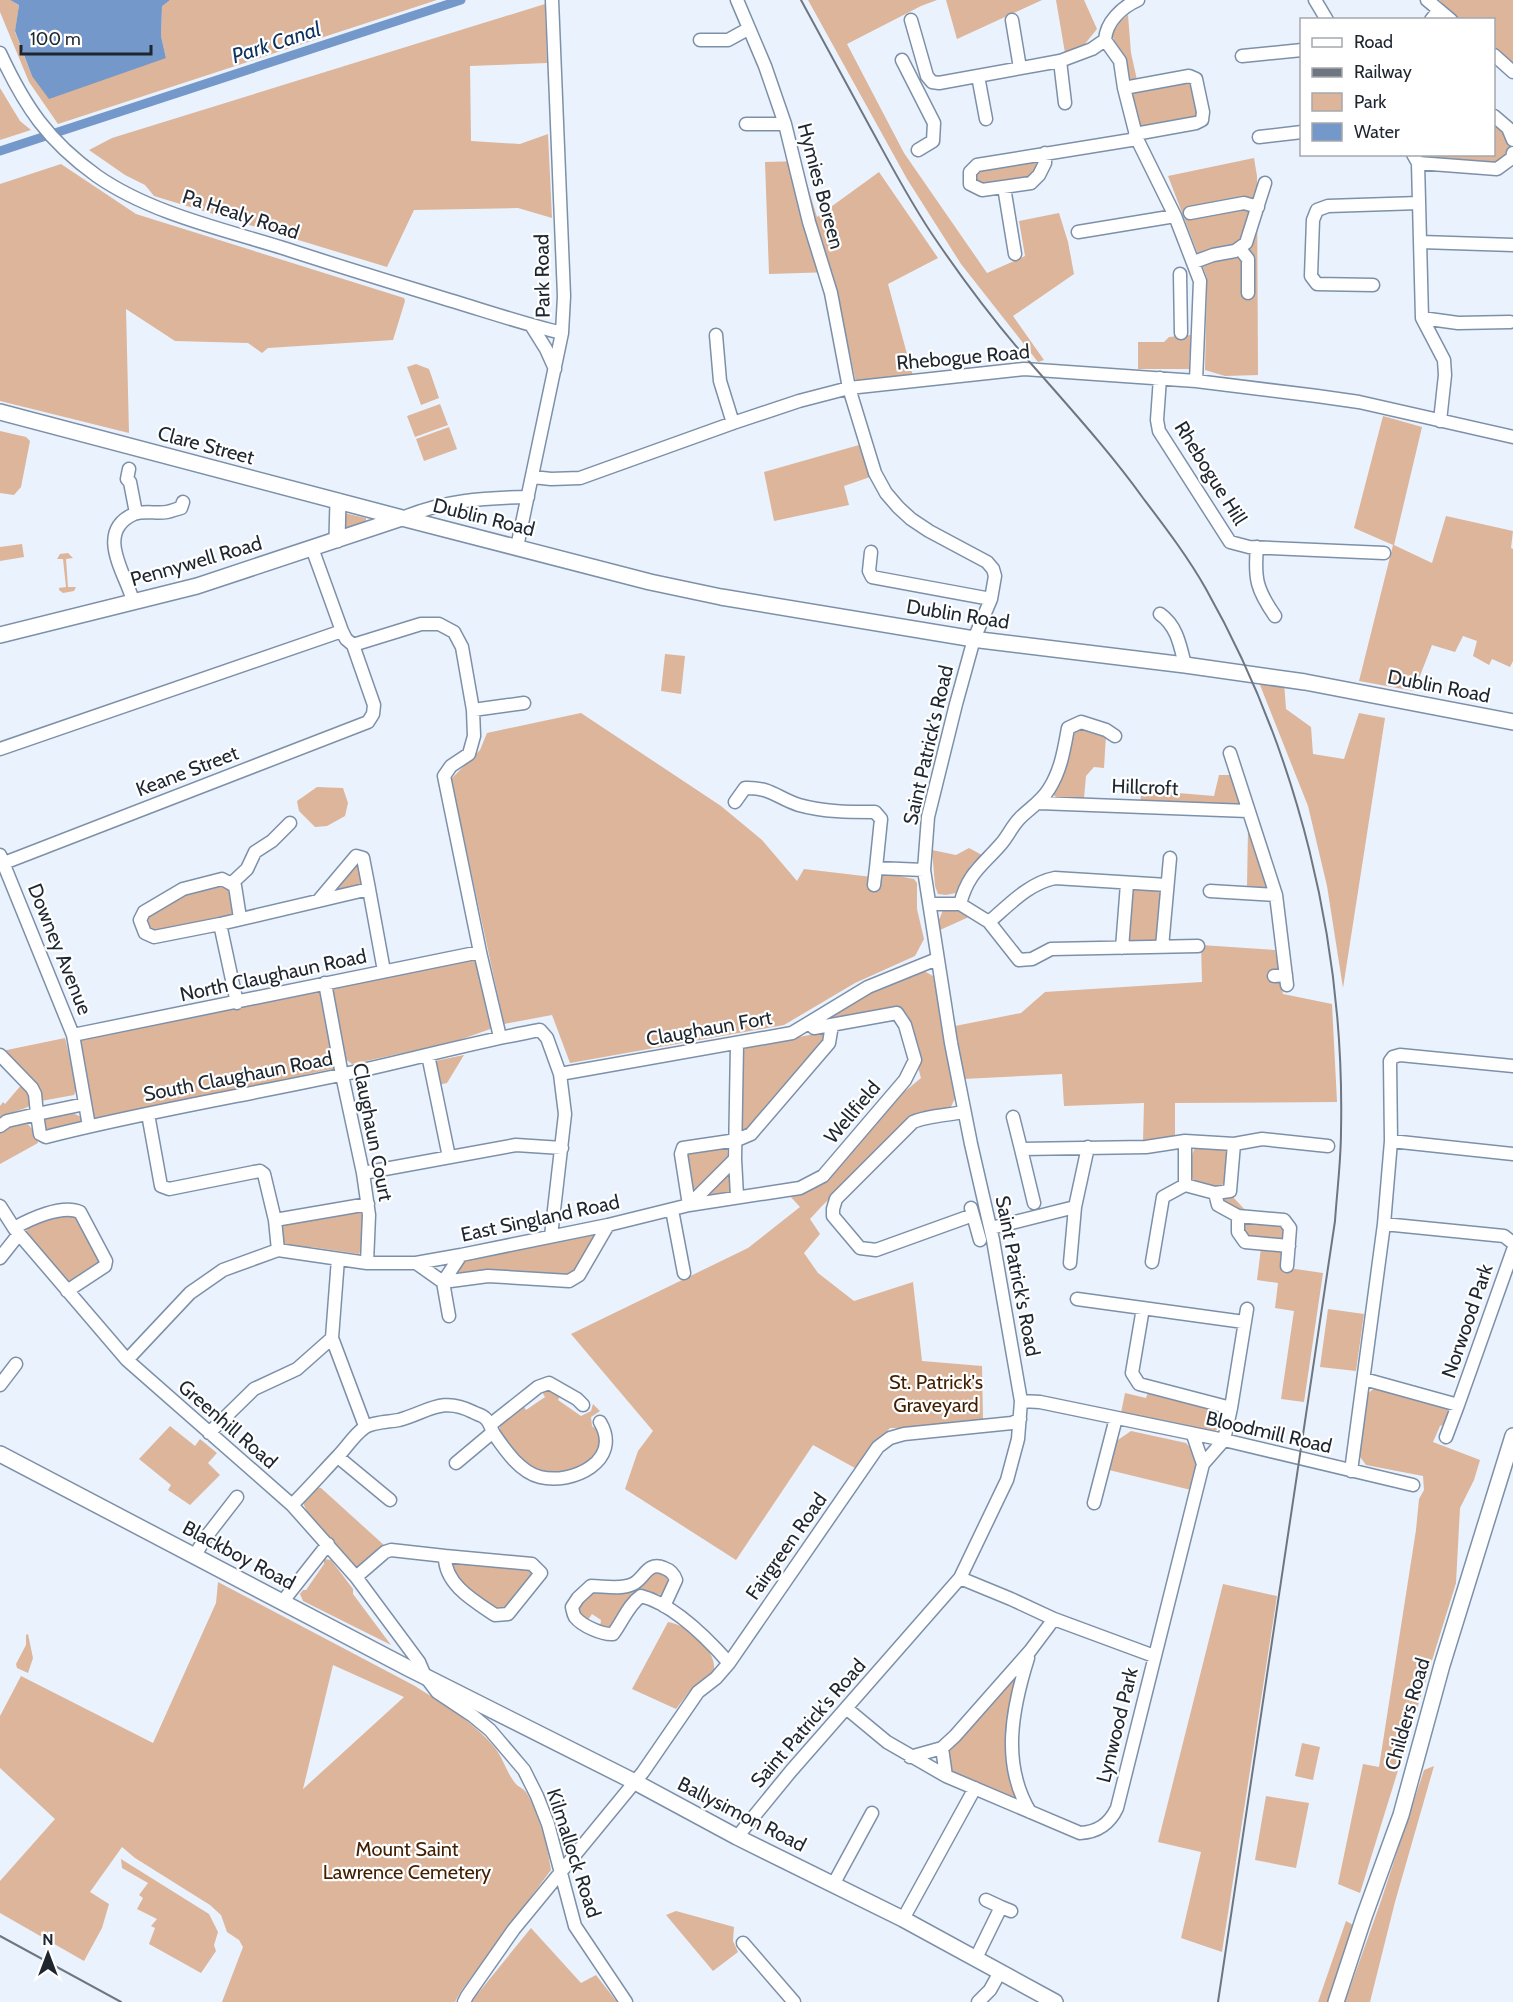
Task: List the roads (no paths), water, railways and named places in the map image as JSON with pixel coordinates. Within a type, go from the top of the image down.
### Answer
[{"type":"main road","name":"Clare Street","points":[[0,412],[402,518]]},
{"type":"main road","points":[[337,540],[338,501]]},
{"type":"main road","name":"Pennywell Road","points":[[0,635],[197,586],[402,518]]},
{"type":"main road","name":"Dublin Road","points":[[402,518],[650,582],[721,597],[974,639],[1319,684],[1513,722]]},
{"type":"main road","name":"Childers Road","points":[[1336,2002],[1401,1815],[1440,1673],[1512,1442]]},
{"type":"main road","name":"Blackboy Road","points":[[0,1454],[408,1668]]},
{"type":"main road","name":"Ballysimon Road","points":[[408,1668],[635,1782],[737,1837],[834,1883],[1055,2002]]},
{"type":"street","name":"Park Road","points":[[517,547],[562,333],[564,296],[552,0]]},
{"type":"street","name":"Hymies Boreen","points":[[737,0],[765,66],[785,124],[808,222],[831,293],[849,388],[875,473],[886,493],[911,519],[987,562],[993,569],[994,576],[991,599]]},
{"type":"street","points":[[911,20],[927,76],[932,82],[939,83],[1060,61],[1092,49],[1105,40],[1108,26],[1118,13],[1138,0]]},
{"type":"street","points":[[1315,0],[1327,18]]},
{"type":"street","points":[[1427,0],[1435,15]]},
{"type":"street","points":[[1012,20],[1020,68]]},
{"type":"street","points":[[700,40],[728,40],[748,29]]},
{"type":"street","points":[[1105,40],[1120,61],[1136,136],[1175,216],[1200,281],[1196,381]]},
{"type":"street","points":[[1242,56],[1300,50]]},
{"type":"street","name":"Pa Healy Road","points":[[0,53],[13,82],[35,117],[66,152],[97,176],[142,201],[193,219],[562,333]]},
{"type":"street","points":[[1495,56],[1513,72]]},
{"type":"street","points":[[902,60],[934,123],[933,141],[918,150]]},
{"type":"street","points":[[1060,61],[1065,103]]},
{"type":"street","points":[[913,83],[927,76]]},
{"type":"street","points":[[978,76],[986,119]]},
{"type":"street","points":[[1045,153],[1045,163],[1039,175],[1031,183],[982,190],[970,184],[970,172],[977,165],[1136,136],[1202,120],[1203,112],[1196,79],[1189,76],[1124,88]]},
{"type":"street","points":[[1495,117],[1508,128],[1513,140]]},
{"type":"street","points":[[746,124],[785,124]]},
{"type":"street","points":[[1259,137],[1300,132]]},
{"type":"street","points":[[1440,421],[1445,375],[1444,360],[1422,318],[1421,242],[1416,159],[1497,170],[1512,158],[1513,153]]},
{"type":"street","points":[[1194,262],[1240,249],[1246,243],[1265,183]]},
{"type":"street","points":[[1004,187],[1015,254]]},
{"type":"street","points":[[1190,213],[1244,203],[1258,207]]},
{"type":"street","points":[[1373,285],[1317,284],[1311,276],[1313,220],[1317,210],[1328,206],[1419,203]]},
{"type":"street","points":[[1078,232],[1175,216]]},
{"type":"street","points":[[1421,242],[1513,245]]},
{"type":"street","points":[[1240,249],[1248,259],[1248,293]]},
{"type":"street","points":[[1180,274],[1181,333]]},
{"type":"street","points":[[1180,303],[1199,302]]},
{"type":"street","points":[[1422,318],[1458,323],[1510,322]]},
{"type":"street","points":[[531,325],[546,349],[555,370]]},
{"type":"street","points":[[716,335],[720,381],[733,423]]},
{"type":"street","name":"Rhebogue Road","points":[[533,477],[580,478],[733,423],[799,401],[849,388],[1024,369],[1196,381],[1359,402],[1513,437]]},
{"type":"street","name":"Rhebogue Hill","points":[[1160,378],[1157,420],[1159,431],[1230,542],[1257,547],[1384,553]]},
{"type":"street","points":[[129,469],[127,479],[130,482],[136,513]]},
{"type":"street","points":[[402,518],[450,502],[479,498],[528,497]]},
{"type":"street","points":[[133,601],[114,549],[117,531],[136,513],[166,512],[181,508],[183,502]]},
{"type":"street","points":[[1257,547],[1255,578],[1275,616]]},
{"type":"street","points":[[312,548],[342,632],[353,645],[421,624],[439,624],[454,633],[462,647],[473,710],[474,736],[470,754],[451,766],[444,776],[500,1037],[540,1030],[548,1038],[560,1074],[565,1114],[551,1236]]},
{"type":"street","points":[[871,552],[869,571],[872,577],[991,599]]},
{"type":"street","name":"Saint Patrick's Road","points":[[737,1837],[791,1771],[960,1578],[1006,1480],[1018,1439],[1021,1401],[991,1228],[964,1112],[924,870],[928,817],[974,639],[991,599]]},
{"type":"street","points":[[1160,614],[1169,620],[1175,629],[1185,665]]},
{"type":"street","points":[[0,749],[342,632]]},
{"type":"street","name":"Keane Street","points":[[2,859],[368,722],[373,714],[374,705],[353,645]]},
{"type":"street","points":[[473,710],[524,702]]},
{"type":"street","points":[[960,903],[964,888],[980,865],[1002,843],[1020,818],[1039,802],[1049,789],[1061,765],[1068,728],[1081,722],[1106,730],[1115,736]]},
{"type":"street","points":[[1230,753],[1275,895],[1282,979]]},
{"type":"street","points":[[735,802],[745,788],[761,787],[798,804],[837,812],[875,812],[881,819],[874,885]]},
{"type":"street","name":"Hillcroft","points":[[1039,802],[1248,811]]},
{"type":"street","points":[[231,884],[247,869],[255,852],[272,841],[290,823]]},
{"type":"street","points":[[318,901],[356,856],[363,858],[384,971]]},
{"type":"street","points":[[1162,947],[1170,858]]},
{"type":"street","name":"Downey Avenue","points":[[2,859],[73,1035],[89,1126]]},
{"type":"street","points":[[876,868],[924,870]]},
{"type":"street","points":[[989,922],[1043,880],[1055,878],[1167,885]]},
{"type":"street","points":[[240,918],[235,886],[222,879],[183,889],[144,912],[140,920],[145,933],[154,937],[220,924],[369,889]]},
{"type":"street","points":[[1122,948],[1126,884]]},
{"type":"street","points":[[1210,891],[1275,895]]},
{"type":"street","points":[[930,903],[960,903],[989,922],[1019,960],[1032,959],[1051,949],[1198,946]]},
{"type":"street","points":[[220,924],[237,1003]]},
{"type":"street","name":"North Claughaun Road","points":[[73,1035],[480,952]]},
{"type":"street","name":"Claughaun Fort","points":[[560,1074],[792,1033],[868,987],[937,959]]},
{"type":"street","name":"Claughaun Court","points":[[325,983],[368,1204],[367,1263]]},
{"type":"street","name":"Wellfield","points":[[672,1210],[737,1196],[800,1188],[823,1176],[905,1080],[915,1060],[905,1025],[897,1013],[814,1028],[809,1023]]},
{"type":"street","points":[[689,1205],[681,1154],[683,1148],[737,1140],[752,1134],[829,1043],[832,1025]]},
{"type":"street","name":"South Claughaun Road","points":[[37,1114],[40,1134],[46,1137],[89,1126],[342,1075],[500,1037]]},
{"type":"street","points":[[737,1044],[735,1159],[737,1196]]},
{"type":"street","points":[[1351,1471],[1384,1224],[1391,1141],[1390,1061],[1400,1054],[1513,1066]]},
{"type":"street","points":[[0,1055],[32,1088],[37,1114]]},
{"type":"street","points":[[428,1055],[449,1158]]},
{"type":"street","points":[[0,1126],[7,1121],[85,1104]]},
{"type":"street","points":[[964,1112],[921,1118],[913,1122],[836,1199],[833,1209],[834,1216],[860,1248],[876,1250],[972,1211],[980,1240]]},
{"type":"street","points":[[148,1114],[161,1186],[169,1189],[260,1171],[264,1174],[275,1220],[278,1250]]},
{"type":"street","points":[[1013,1118],[1034,1203]]},
{"type":"street","points":[[1021,1149],[1146,1147],[1185,1141],[1234,1144],[1262,1139],[1328,1146]]},
{"type":"street","points":[[1185,1141],[1185,1185]]},
{"type":"street","points":[[1391,1141],[1513,1154]]},
{"type":"street","points":[[1152,1262],[1163,1197],[1185,1185],[1215,1193],[1230,1191],[1234,1144]]},
{"type":"street","points":[[363,1173],[516,1146],[562,1148]]},
{"type":"street","points":[[1070,1263],[1076,1207],[1088,1147]]},
{"type":"street","points":[[689,1205],[735,1159]]},
{"type":"street","points":[[1215,1193],[1218,1205],[1238,1216],[1284,1220],[1290,1228],[1287,1266]]},
{"type":"street","points":[[275,1220],[368,1204]]},
{"type":"street","name":"Greenhill Road","points":[[0,1206],[16,1231],[127,1360],[292,1505],[328,1544],[356,1577],[419,1662],[425,1676]]},
{"type":"street","points":[[991,1228],[1076,1207]]},
{"type":"street","points":[[0,1258],[16,1231],[34,1217],[70,1209],[80,1212],[106,1262],[105,1266],[67,1291]]},
{"type":"street","points":[[672,1210],[684,1274]]},
{"type":"street","name":"East Singland Road","points":[[416,1263],[672,1210]]},
{"type":"street","points":[[1238,1216],[1238,1232],[1245,1242],[1289,1246]]},
{"type":"street","name":"Norwood Park","points":[[1384,1224],[1503,1236],[1513,1243]]},
{"type":"street","points":[[127,1360],[190,1293],[223,1270],[278,1250],[367,1263],[416,1263],[443,1282],[488,1276],[569,1281],[579,1275],[608,1225]]},
{"type":"street","name":"Norwood Park","points":[[1446,1437],[1513,1250]]},
{"type":"street","points":[[448,1316],[443,1282],[461,1255]]},
{"type":"street","points":[[338,1258],[332,1338],[365,1426]]},
{"type":"street","points":[[1077,1299],[1244,1322]]},
{"type":"street","points":[[1143,1308],[1132,1373],[1139,1384],[1231,1408]]},
{"type":"street","points":[[1224,1440],[1246,1309]]},
{"type":"street","points":[[209,1433],[254,1389],[297,1370],[332,1338]]},
{"type":"street","points":[[0,1385],[16,1364]]},
{"type":"street","name":"Norwood Park","points":[[1364,1379],[1458,1405]]},
{"type":"street","points":[[456,1463],[538,1387],[549,1383],[583,1405]]},
{"type":"street","name":"Bloodmill Road","points":[[1021,1401],[1040,1402],[1224,1440],[1413,1485]]},
{"type":"street","points":[[292,1505],[365,1426],[402,1419],[432,1407],[459,1405],[485,1418],[521,1468],[531,1474],[550,1479],[568,1478],[597,1462],[606,1443],[606,1433],[600,1422]]},
{"type":"street","points":[[1094,1503],[1116,1418]]},
{"type":"street","name":"Fairgreen Road","points":[[465,2002],[514,1929],[644,1772],[698,1692],[716,1678],[729,1663],[878,1447],[890,1438],[904,1434],[1012,1423],[1020,1419]]},
{"type":"street","points":[[1193,1435],[1203,1464]]},
{"type":"street","name":"Lynwood Park","points":[[846,1708],[878,1736],[910,1757],[946,1776],[1080,1833],[1091,1833],[1098,1830],[1110,1820],[1116,1808],[1203,1464],[1224,1440]]},
{"type":"street","points":[[338,1457],[390,1500]]},
{"type":"street","points":[[195,1555],[237,1497]]},
{"type":"street","points":[[283,1602],[328,1544]]},
{"type":"street","points":[[356,1577],[385,1552],[391,1550],[532,1563],[541,1574],[508,1614],[495,1615],[472,1600],[458,1586],[444,1568],[445,1556]]},
{"type":"street","points":[[664,1606],[676,1580],[672,1572],[666,1568],[655,1566],[646,1570],[635,1583],[623,1587],[591,1586],[572,1607],[575,1617],[580,1621],[607,1635],[613,1634],[621,1624],[633,1602],[641,1596],[653,1599],[710,1641],[729,1663]]},
{"type":"street","points":[[960,1578],[1111,1642],[1154,1656]]},
{"type":"street","points":[[910,1757],[942,1748],[955,1736],[1030,1651],[1054,1619]]},
{"type":"street","points":[[1029,1812],[1016,1781],[1011,1737],[1017,1699],[1030,1651]]},
{"type":"street","name":"Kilmallock Road","points":[[425,1676],[437,1692],[473,1716],[509,1750],[524,1770],[548,1824],[575,1926],[626,2002]]},
{"type":"street","points":[[942,1748],[946,1776]]},
{"type":"street","points":[[903,1919],[975,1788]]},
{"type":"street","points":[[834,1883],[872,1813]]},
{"type":"street","points":[[976,1958],[1006,1909],[986,1900]]},
{"type":"street","points":[[743,1943],[794,2002]]},
{"type":"street","points":[[978,2002],[990,1990],[1000,1972]]},
{"type":"water","points":[[10,0],[170,0],[162,6],[161,36],[166,58],[49,99],[32,76],[15,31],[19,5]]},
{"type":"waterway","name":"Park Canal","points":[[0,151],[461,0]]},
{"type":"railway","points":[[801,0],[918,213],[936,240],[1000,327],[1094,436],[1192,565],[1238,651],[1266,716],[1290,783],[1310,851],[1335,990],[1340,1061],[1340,1165],[1335,1221],[1218,2002]]},
{"type":"railway","points":[[0,1936],[121,2002]]},
{"type":"park label","name":"St. Patrick's Graveyard","points":[[936,1394]]},
{"type":"park label","name":"Mount Saint Lawrence Cemetery","points":[[407,1860]]}]
